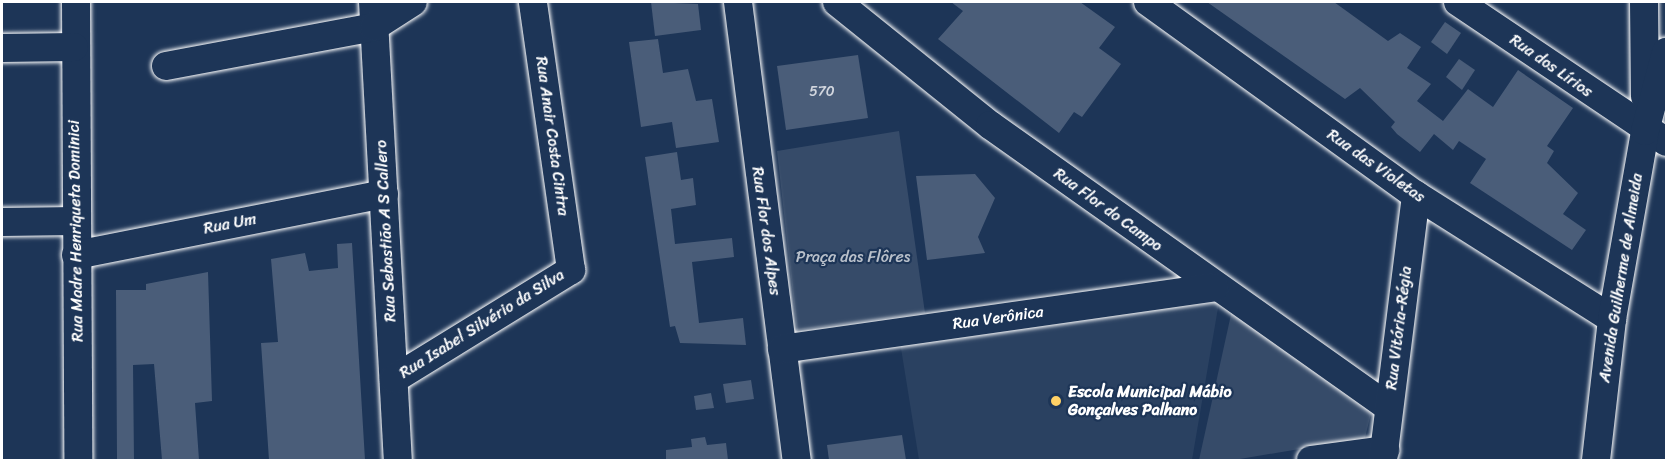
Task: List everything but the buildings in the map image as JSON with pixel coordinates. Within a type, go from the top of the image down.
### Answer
[{"type":"street","name":"Rua Madre Henriqueta Dominici","points":[[76,2],[74,47],[78,460]]},
{"type":"street","points":[[166,66],[374,14],[412,2]]},
{"type":"street","name":"Rua Anair Costa Cintra","points":[[533,2],[571,270]]},
{"type":"street","name":"Rua Flor dos Alpes","points":[[738,2],[797,460]]},
{"type":"street","name":"Rua Flor do Campo","points":[[837,2],[990,125],[1215,287],[1389,407]]},
{"type":"street","name":"Rua das Violetas","points":[[1148,2],[1416,195],[1611,319]]},
{"type":"street","name":"Rua dos Lírios","points":[[1458,2],[1656,136]]},
{"type":"street","name":"Avenida Guilherme de Almeida","points":[[1644,2],[1656,136]]},
{"type":"street","name":"Rua Sebastião A S Callero","points":[[374,14],[398,460]]},
{"type":"street","points":[[2,48],[74,47]]},
{"type":"street","name":"Avenida Guilherme de Almeida","points":[[1596,460],[1611,319],[1656,136],[1666,52]]},
{"type":"street","name":"Rua Um","points":[[76,255],[384,194]]},
{"type":"street","name":"Rua Vitória-Régia","points":[[1384,455],[1416,195]]},
{"type":"street","points":[[2,222],[76,221]]},
{"type":"street","name":"Rua Isabel Silvério da Silva","points":[[394,379],[571,270]]},
{"type":"street","name":"Rua Verônica","points":[[782,349],[1215,287]]},
{"type":"street","points":[[1311,460],[1384,455]]},
{"type":"shaded area","name":"Escola Municipal Mábio Gonçalves Palhano","points":[[1219,302],[1192,460],[919,460],[900,342]]},
{"type":"green space","name":"Praça das Flôres","points":[[899,131],[925,313],[797,330],[777,151]]},
{"type":"green space","points":[[1232,310],[1373,405],[1365,438],[1234,460],[1199,460]]},
{"type":"place","name":"Escola Municipal Mábio Gonçalves Palhano","points":[[1056,401]]}]
